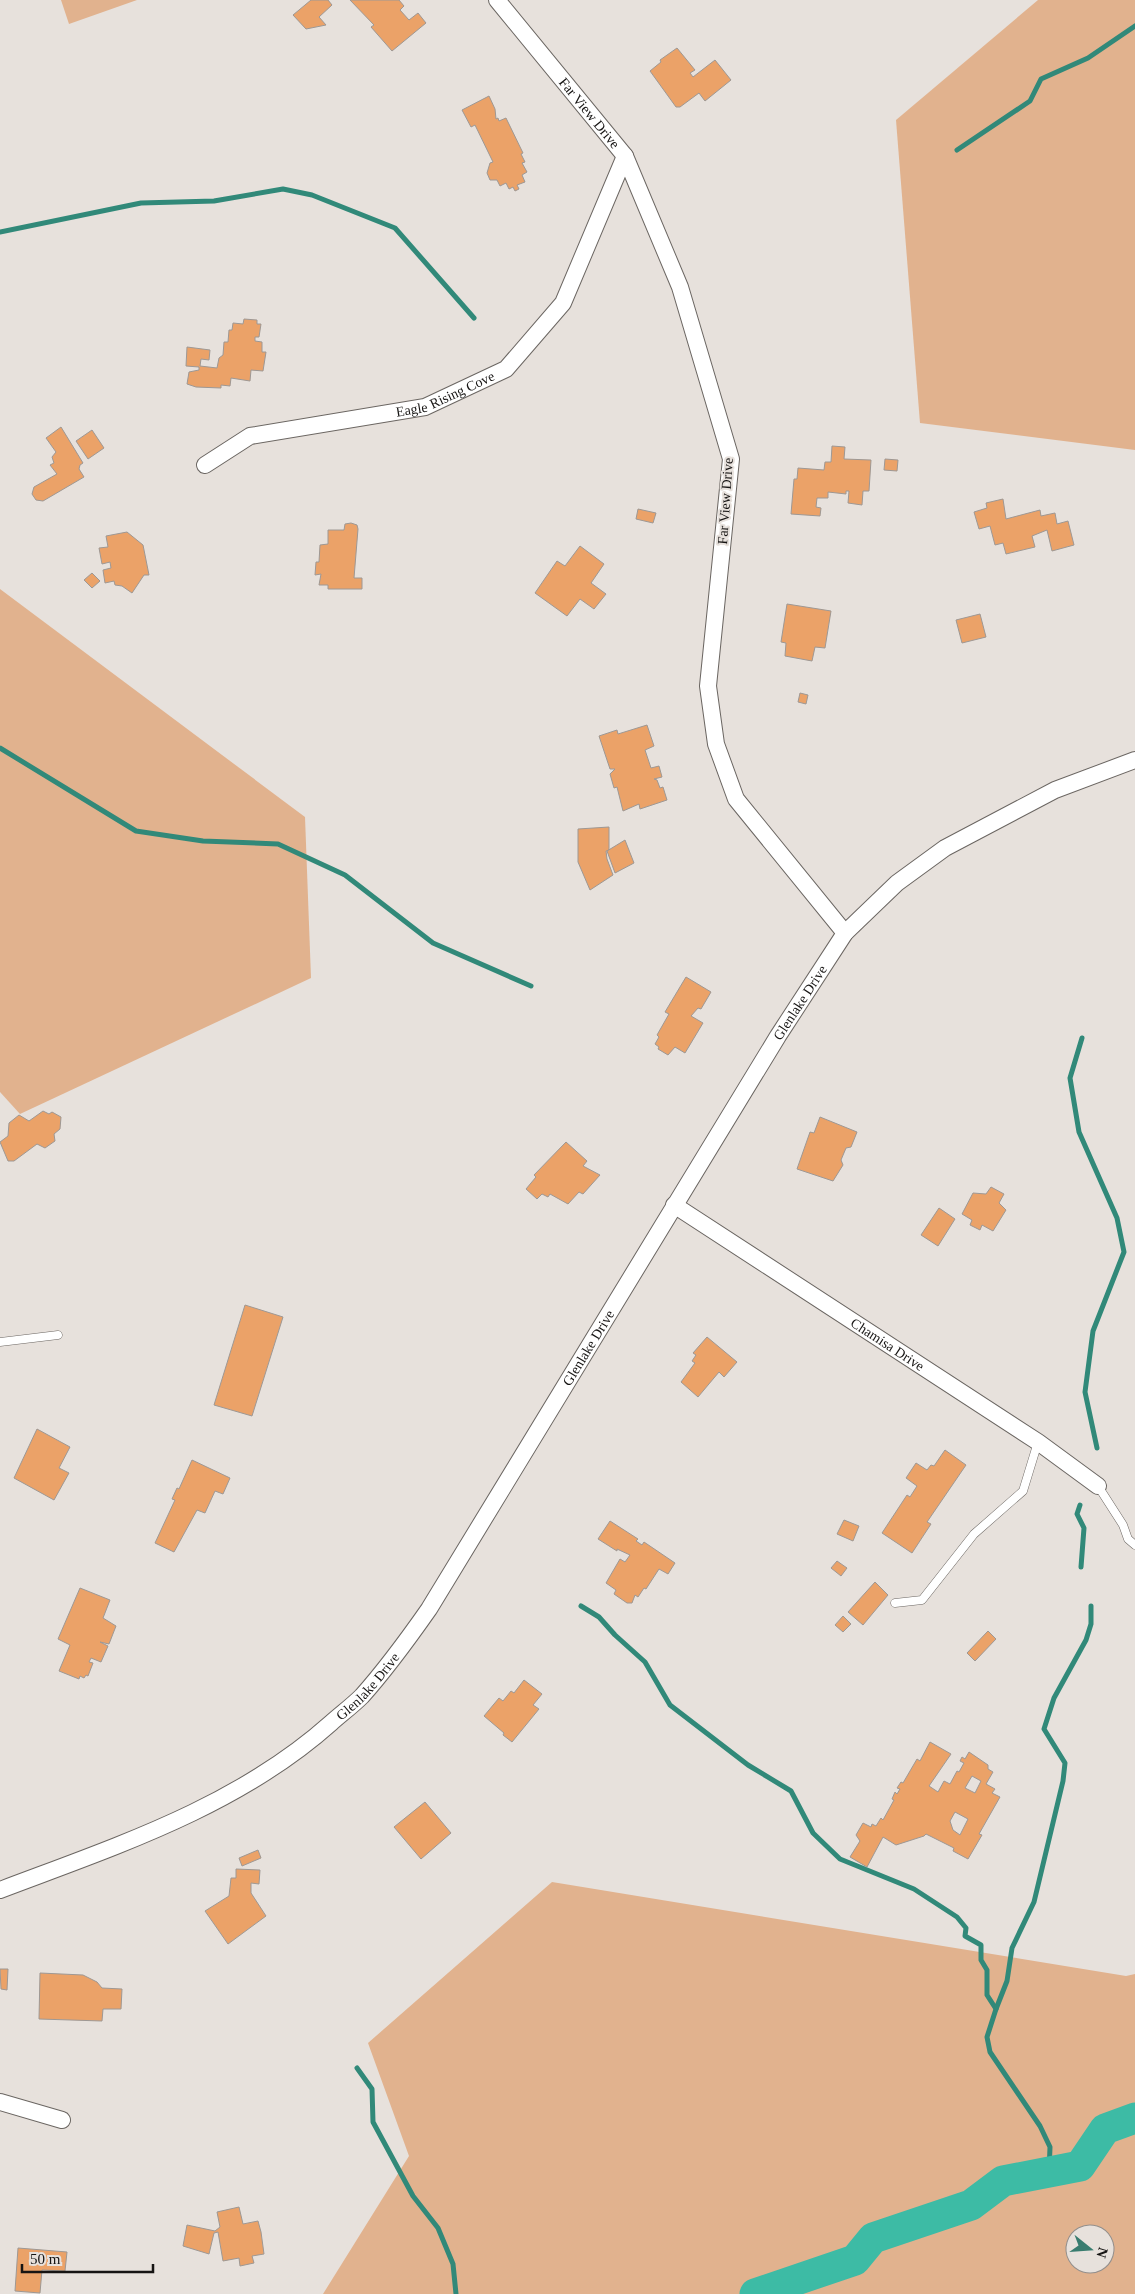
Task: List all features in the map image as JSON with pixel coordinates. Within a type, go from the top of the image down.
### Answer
[{"type":"street","name":"Far View Drive","points":[[497,0],[625,156],[680,287],[731,459],[708,686],[716,744],[736,799],[845,933]]},
{"type":"street","name":"Eagle Rising Cove","points":[[205,465],[250,436],[426,407],[506,369],[563,303],[625,156]]},
{"type":"street","name":"Glenlake Drive","points":[[0,1890],[207,1807],[269,1772],[313,1739],[361,1697],[397,1656],[429,1609],[778,1036],[845,933],[897,883],[945,848],[1055,790],[1135,760]]},
{"type":"street","name":"Chamisa Drive","points":[[674,1205],[1038,1442],[1098,1486]]},
{"type":"street","points":[[0,2102],[62,2120]]},
{"type":"lane","points":[[0,1342],[58,1335]]},
{"type":"lane","points":[[894,1603],[922,1600],[974,1534],[1023,1491],[1038,1442]]},
{"type":"lane","points":[[1098,1486],[1123,1525],[1128,1539],[1135,1545]]},
{"type":"shaded area","points":[[61,0],[137,0],[69,24]]},
{"type":"shaded area","points":[[1038,0],[1135,0],[1135,450],[920,423],[896,120]]},
{"type":"shaded area","points":[[0,589],[305,817],[311,978],[20,1114],[0,1092]]},
{"type":"shaded area","points":[[552,1882],[1126,1976],[1135,1974],[1135,2294],[323,2294],[409,2156],[368,2043]]},
{"type":"building","points":[[311,0],[328,0],[332,5],[319,17],[326,25],[306,29],[293,15]]},
{"type":"building","points":[[350,0],[399,0],[404,6],[400,10],[409,20],[418,13],[426,23],[392,51],[371,27],[374,25]]},
{"type":"building","points":[[677,48],[695,70],[690,73],[693,77],[715,60],[731,80],[705,101],[699,93],[680,107],[676,107],[650,71],[661,62],[660,60]]},
{"type":"building","points":[[489,96],[495,109],[496,119],[498,118],[499,121],[506,118],[523,153],[521,154],[525,162],[522,163],[527,172],[522,175],[525,182],[517,185],[519,189],[515,191],[513,187],[509,189],[506,183],[500,186],[497,180],[490,180],[487,173],[490,163],[493,162],[475,125],[471,127],[462,110]]},
{"type":"building","points":[[244,319],[257,320],[257,324],[261,324],[259,337],[255,337],[255,341],[262,342],[262,352],[266,352],[263,371],[251,370],[250,381],[231,378],[230,386],[221,385],[221,388],[196,387],[187,384],[189,372],[199,370],[199,367],[186,366],[187,347],[210,350],[209,360],[201,359],[200,366],[217,368],[219,358],[223,355],[224,342],[228,342],[229,330],[232,330],[233,323],[243,324]]},
{"type":"building","points":[[61,427],[83,463],[79,469],[84,477],[43,501],[36,500],[32,494],[34,487],[57,474],[50,465],[54,463],[52,457],[56,452],[46,438]]},
{"type":"building","points":[[92,430],[104,448],[88,459],[76,441]]},
{"type":"building","points":[[832,446],[845,447],[844,459],[871,460],[869,491],[863,491],[862,505],[848,503],[849,491],[846,491],[846,494],[828,492],[828,498],[817,498],[816,507],[821,508],[820,516],[791,514],[794,479],[797,479],[798,468],[824,470],[825,462],[831,462]]},
{"type":"building","points":[[885,459],[898,460],[897,471],[884,470]]},
{"type":"building","points":[[1003,499],[1006,519],[1040,510],[1041,516],[1055,513],[1057,524],[1068,521],[1074,545],[1052,551],[1047,530],[1032,536],[1035,547],[1006,554],[1003,543],[995,545],[990,526],[979,529],[974,512],[987,508],[986,503]]},
{"type":"building","points":[[638,509],[656,513],[653,523],[636,519]]},
{"type":"building","points":[[345,524],[357,525],[358,529],[354,578],[362,578],[362,589],[328,589],[328,585],[319,585],[321,574],[315,575],[316,562],[319,562],[320,545],[328,544],[328,530],[344,530]]},
{"type":"building","points":[[127,532],[143,545],[149,575],[144,575],[132,593],[122,586],[115,585],[114,581],[105,583],[103,570],[111,568],[110,562],[102,564],[99,548],[108,547],[106,536]]},
{"type":"building","points":[[580,546],[604,564],[591,583],[606,594],[594,609],[580,599],[567,616],[535,593],[557,561],[565,566]]},
{"type":"building","points":[[92,573],[100,581],[92,588],[84,580]]},
{"type":"building","points":[[787,604],[831,611],[825,648],[815,647],[812,661],[785,656],[786,643],[781,642]]},
{"type":"building","points":[[980,614],[986,637],[962,643],[956,620]]},
{"type":"building","points":[[800,693],[808,695],[806,704],[798,702]]},
{"type":"building","points":[[647,725],[654,746],[645,750],[651,768],[659,766],[662,777],[654,779],[657,780],[660,788],[663,787],[667,800],[640,809],[639,804],[623,811],[617,787],[614,788],[610,774],[615,769],[610,769],[599,736],[617,730],[618,734]]},
{"type":"building","points":[[609,827],[609,850],[606,851],[613,875],[590,890],[578,862],[578,829]]},
{"type":"building","points":[[625,840],[634,863],[615,873],[607,851]]},
{"type":"building","points":[[686,977],[711,992],[701,1009],[698,1008],[691,1016],[703,1023],[685,1053],[675,1047],[668,1055],[658,1049],[659,1047],[655,1044],[659,1037],[657,1035],[669,1014],[665,1012]]},
{"type":"building","points":[[43,1111],[49,1114],[52,1112],[61,1117],[60,1129],[54,1134],[55,1141],[45,1148],[37,1144],[14,1161],[8,1161],[0,1142],[8,1136],[9,1123],[19,1115],[29,1121]]},
{"type":"building","points":[[820,1117],[857,1132],[851,1147],[846,1148],[841,1160],[843,1165],[833,1181],[797,1169],[810,1132],[814,1133]]},
{"type":"building","points":[[566,1142],[587,1161],[583,1166],[600,1175],[583,1194],[579,1192],[568,1204],[550,1194],[548,1197],[542,1194],[537,1199],[526,1189],[536,1177],[534,1175]]},
{"type":"building","points":[[991,1187],[1004,1194],[999,1203],[1006,1210],[993,1231],[982,1225],[980,1230],[970,1225],[972,1220],[962,1214],[973,1193],[986,1194]]},
{"type":"building","points":[[939,1208],[955,1219],[938,1246],[921,1235]]},
{"type":"building","points":[[245,1305],[283,1317],[252,1416],[214,1405]]},
{"type":"building","points":[[707,1337],[737,1362],[724,1377],[719,1372],[698,1397],[681,1382],[695,1363],[692,1361],[696,1355],[693,1353]]},
{"type":"building","points":[[37,1429],[70,1447],[59,1468],[69,1473],[54,1500],[14,1478]]},
{"type":"building","points":[[945,1450],[966,1465],[927,1522],[931,1524],[912,1553],[882,1533],[907,1495],[910,1497],[917,1486],[906,1478],[916,1463],[927,1470],[931,1465],[934,1466]]},
{"type":"building","points":[[192,1460],[230,1478],[223,1494],[215,1491],[205,1513],[197,1510],[174,1552],[155,1543],[175,1500],[172,1499],[177,1488],[179,1489]]},
{"type":"building","points":[[844,1520],[859,1526],[853,1541],[837,1534]]},
{"type":"building","points":[[610,1521],[638,1539],[636,1541],[642,1545],[644,1542],[675,1563],[668,1574],[659,1569],[646,1589],[644,1588],[638,1597],[635,1595],[632,1603],[627,1603],[614,1594],[616,1590],[606,1583],[620,1559],[625,1562],[630,1555],[617,1549],[617,1551],[598,1539]]},
{"type":"building","points":[[837,1561],[847,1568],[841,1576],[831,1568]]},
{"type":"building","points":[[875,1582],[888,1595],[863,1625],[848,1612]]},
{"type":"building","points":[[80,1588],[110,1600],[103,1618],[116,1626],[109,1644],[100,1642],[108,1646],[101,1662],[91,1658],[89,1662],[93,1663],[88,1676],[86,1675],[84,1678],[80,1676],[79,1679],[59,1671],[70,1645],[58,1639]]},
{"type":"building","points":[[843,1616],[851,1624],[843,1632],[835,1625]]},
{"type":"building","points":[[988,1631],[996,1639],[975,1661],[967,1653]]},
{"type":"building","points":[[524,1680],[542,1694],[533,1705],[539,1709],[512,1742],[484,1716],[499,1698],[503,1701],[511,1691],[514,1693]]},
{"type":"building","points":[[930,1742],[951,1754],[929,1786],[938,1792],[944,1781],[950,1784],[964,1763],[960,1761],[962,1757],[965,1759],[969,1752],[988,1765],[988,1769],[993,1772],[986,1784],[995,1789],[992,1793],[1000,1797],[979,1834],[982,1835],[968,1859],[953,1851],[954,1848],[926,1834],[896,1845],[883,1837],[867,1867],[850,1857],[860,1841],[856,1835],[863,1823],[871,1827],[872,1824],[876,1826],[881,1818],[883,1820],[894,1800],[892,1799],[895,1792],[897,1794],[900,1789],[897,1788],[901,1782],[903,1783],[917,1759],[920,1761]],"holes":[[[972,1776],[981,1781],[975,1793],[965,1788]],[[955,1812],[968,1819],[960,1835],[953,1830],[950,1821]]]},
{"type":"building","points":[[425,1802],[451,1833],[421,1859],[394,1827]]},
{"type":"building","points":[[258,1850],[261,1858],[242,1866],[239,1858]]},
{"type":"building","points":[[236,1869],[260,1870],[259,1884],[251,1883],[251,1893],[266,1916],[228,1944],[205,1911],[229,1896],[231,1878],[236,1878]]},
{"type":"building","points":[[0,1969],[8,1969],[7,1990],[1,1989]]},
{"type":"building","points":[[40,1973],[83,1975],[97,1982],[102,1988],[122,1989],[121,2009],[103,2009],[102,2021],[39,2019]]},
{"type":"building","points":[[239,2207],[243,2224],[258,2221],[261,2232],[264,2254],[252,2256],[254,2263],[240,2266],[239,2258],[223,2261],[218,2232],[214,2233],[209,2254],[183,2246],[187,2225],[215,2231],[220,2227],[217,2212]]},
{"type":"building","points":[[18,2248],[67,2252],[65,2271],[42,2270],[40,2293],[15,2291]]},
{"type":"waterway","points":[[957,150],[1030,101],[1041,79],[1088,58],[1135,26]]},
{"type":"waterway","points":[[0,232],[141,203],[214,201],[283,189],[312,195],[395,228],[474,318]]},
{"type":"waterway","points":[[0,748],[136,831],[203,841],[278,844],[345,875],[433,943],[531,986]]},
{"type":"waterway","points":[[1082,1038],[1070,1078],[1079,1132],[1117,1218],[1124,1252],[1093,1331],[1085,1392],[1097,1448]]},
{"type":"waterway","points":[[1080,1505],[1077,1514],[1084,1528],[1081,1567]]},
{"type":"waterway","points":[[581,1606],[599,1617],[615,1635],[645,1662],[670,1705],[748,1765],[791,1791],[813,1833],[840,1859],[914,1889],[957,1917],[966,1928],[965,1936],[981,1945],[981,1960],[987,1970],[987,1995],[996,2009],[987,2037],[990,2052],[1040,2126],[1050,2147],[1049,2173]]},
{"type":"waterway","points":[[996,2009],[1007,1981],[1012,1948],[1034,1902],[1063,1781],[1065,1763],[1044,1729],[1054,1698],[1086,1640],[1091,1624],[1091,1606]]},
{"type":"waterway","points":[[357,2068],[372,2089],[373,2122],[413,2196],[438,2228],[453,2264],[456,2294]]},
{"type":"waterway","points":[[755,2294],[855,2260],[873,2238],[971,2205],[1003,2181],[1080,2166],[1105,2129],[1135,2118]]}]
